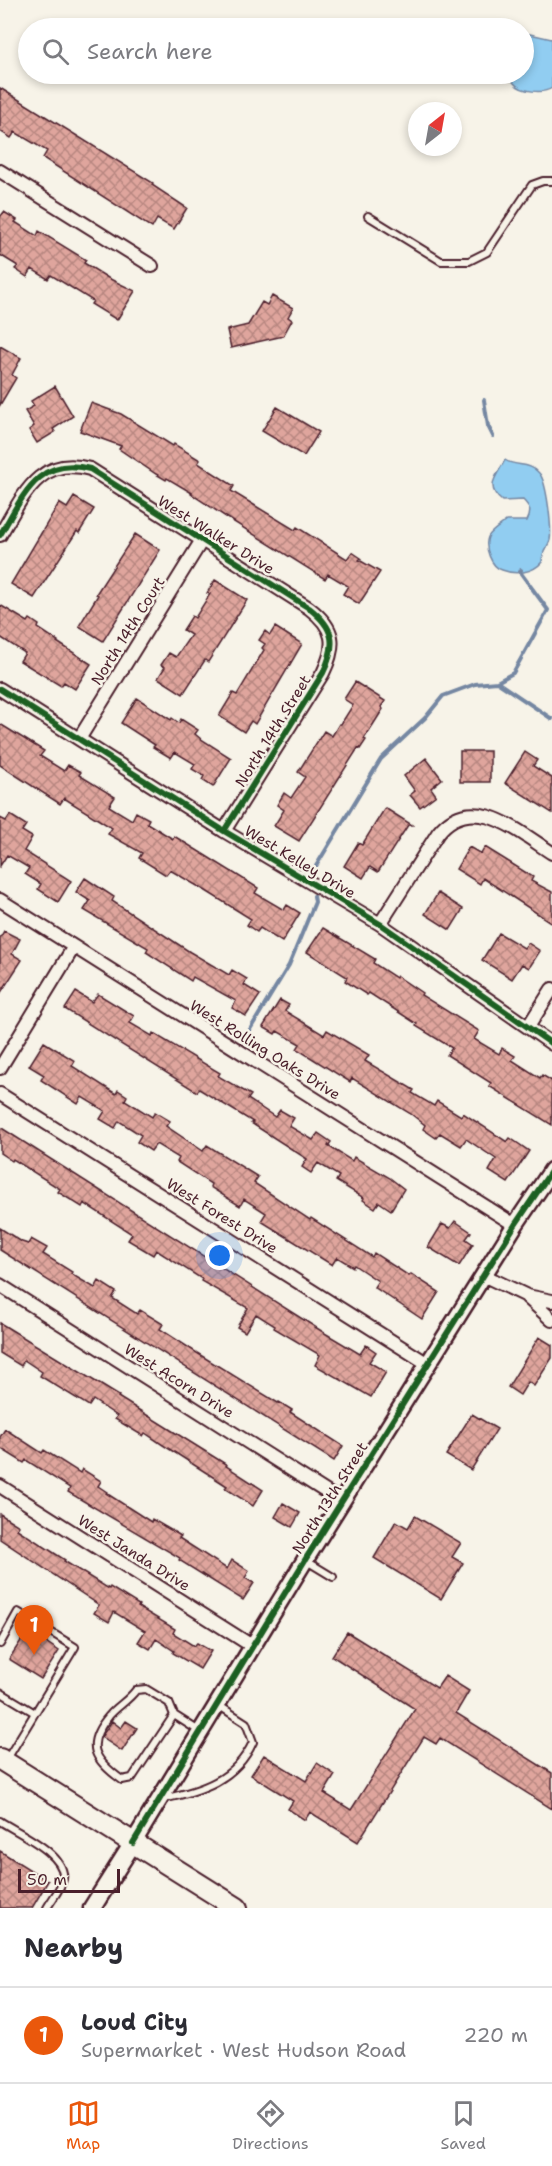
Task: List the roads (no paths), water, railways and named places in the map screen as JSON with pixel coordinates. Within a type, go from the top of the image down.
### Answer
[{"type":"highway","points":[[3,1761],[237,1908]]},
{"type":"main road","name":"North 13th Street","points":[[92,1908],[133,1843]]},
{"type":"street","points":[[1,173],[152,266]]},
{"type":"street","name":"West Walker Drive","points":[[0,535],[38,478],[52,468],[73,465],[90,469],[309,608],[321,619],[333,641]]},
{"type":"street","name":"North 14th Court","points":[[79,738],[202,540]]},
{"type":"street","name":"North 14th Street","points":[[224,831],[323,673],[331,657],[333,641]]},
{"type":"street","name":"West Kelley Drive","points":[[0,689],[224,831],[380,924],[552,1044]]},
{"type":"street","points":[[380,924],[438,833],[449,822],[465,816],[481,814],[497,819],[552,853]]},
{"type":"street","name":"West Rolling Oaks Drive","points":[[0,900],[515,1225]]},
{"type":"street","points":[[0,1068],[73,948]]},
{"type":"street","points":[[528,1027],[552,989]]},
{"type":"street","name":"West Forest Drive","points":[[0,1094],[429,1364]]},
{"type":"street","name":"North 13th Street","points":[[133,1843],[305,1560],[515,1225],[552,1170]]},
{"type":"street","points":[[485,1276],[526,1296],[552,1302]]},
{"type":"street","name":"West Acorn Drive","points":[[0,1285],[342,1502]]},
{"type":"street","points":[[526,1296],[552,1320]]},
{"type":"street","name":"West Janda Drive","points":[[0,1486],[252,1646]]},
{"type":"lane","points":[[368,216],[441,261],[469,261],[488,252],[532,185],[552,181]]},
{"type":"lane","points":[[305,1560],[333,1577]]},
{"type":"lane","points":[[0,1644],[18,1612],[75,1647],[3,1761]]},
{"type":"lane","points":[[174,1715],[132,1778],[122,1780],[107,1770],[96,1756],[95,1738],[110,1715],[129,1700],[136,1690],[146,1689],[152,1692],[169,1703],[174,1715],[200,1731]]},
{"type":"lane","points":[[0,1692],[35,1713]]},
{"type":"lane","points":[[159,1800],[193,1793],[231,1773],[246,1758],[253,1742],[246,1723],[216,1704]]},
{"type":"lane","points":[[0,1821],[57,1858],[63,1872],[63,1879],[47,1908]]},
{"type":"water","points":[[534,35],[552,39],[552,88],[532,91],[515,84],[534,84]]},
{"type":"water","points":[[505,460],[527,466],[539,473],[547,495],[550,540],[542,562],[534,569],[523,572],[507,572],[498,568],[488,551],[488,537],[493,531],[506,521],[527,521],[530,512],[523,500],[502,501],[494,491],[494,481]]},
{"type":"waterway","points":[[484,400],[488,426],[493,436]]},
{"type":"waterway","points":[[313,871],[381,759],[425,718],[443,696],[475,684],[497,682],[513,673],[548,610],[520,572],[521,570]]},
{"type":"waterway","points":[[497,682],[552,719]]},
{"type":"waterway","points":[[246,1036],[289,965],[315,902],[314,896]]},
{"type":"place","name":"Loud City","points":[[34,1655]]}]
